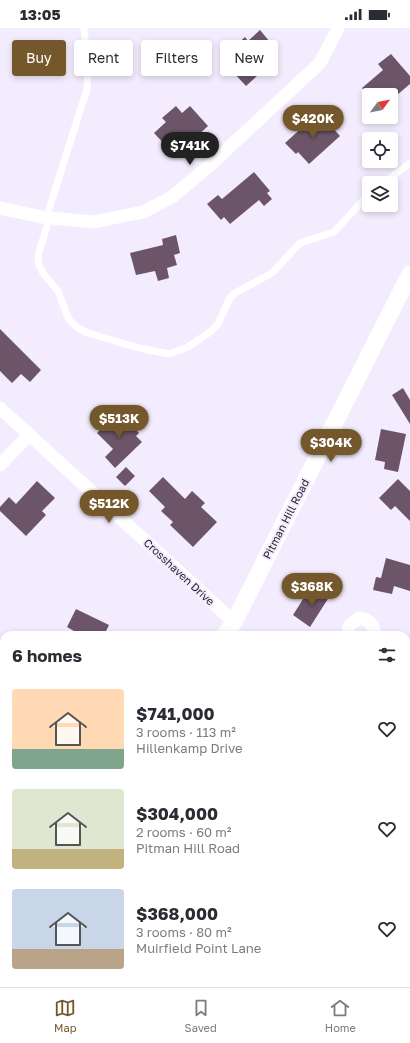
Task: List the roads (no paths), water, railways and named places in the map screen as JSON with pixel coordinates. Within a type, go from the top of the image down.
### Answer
[{"type":"street","points":[[0,208],[42,217],[94,222],[143,212],[172,197],[209,166],[320,63],[338,28]]},
{"type":"street","name":"Pitman Hill Road","points":[[230,629],[410,274]]},
{"type":"street","name":"Crosshaven Drive","points":[[0,408],[230,629]]},
{"type":"street","points":[[0,465],[29,435]]},
{"type":"street","points":[[348,631],[349,626],[359,618],[371,623],[374,631]]},
{"type":"lane","points":[[49,209],[87,89],[88,71],[84,28]]},
{"type":"lane","points":[[392,176],[410,163]]},
{"type":"lane","points":[[46,226],[38,255],[39,265],[43,273],[58,291],[69,320],[78,328],[88,333],[139,348],[169,354],[188,347],[210,332],[218,324],[230,298],[235,293],[272,273],[300,242],[334,232],[362,202]]}]
